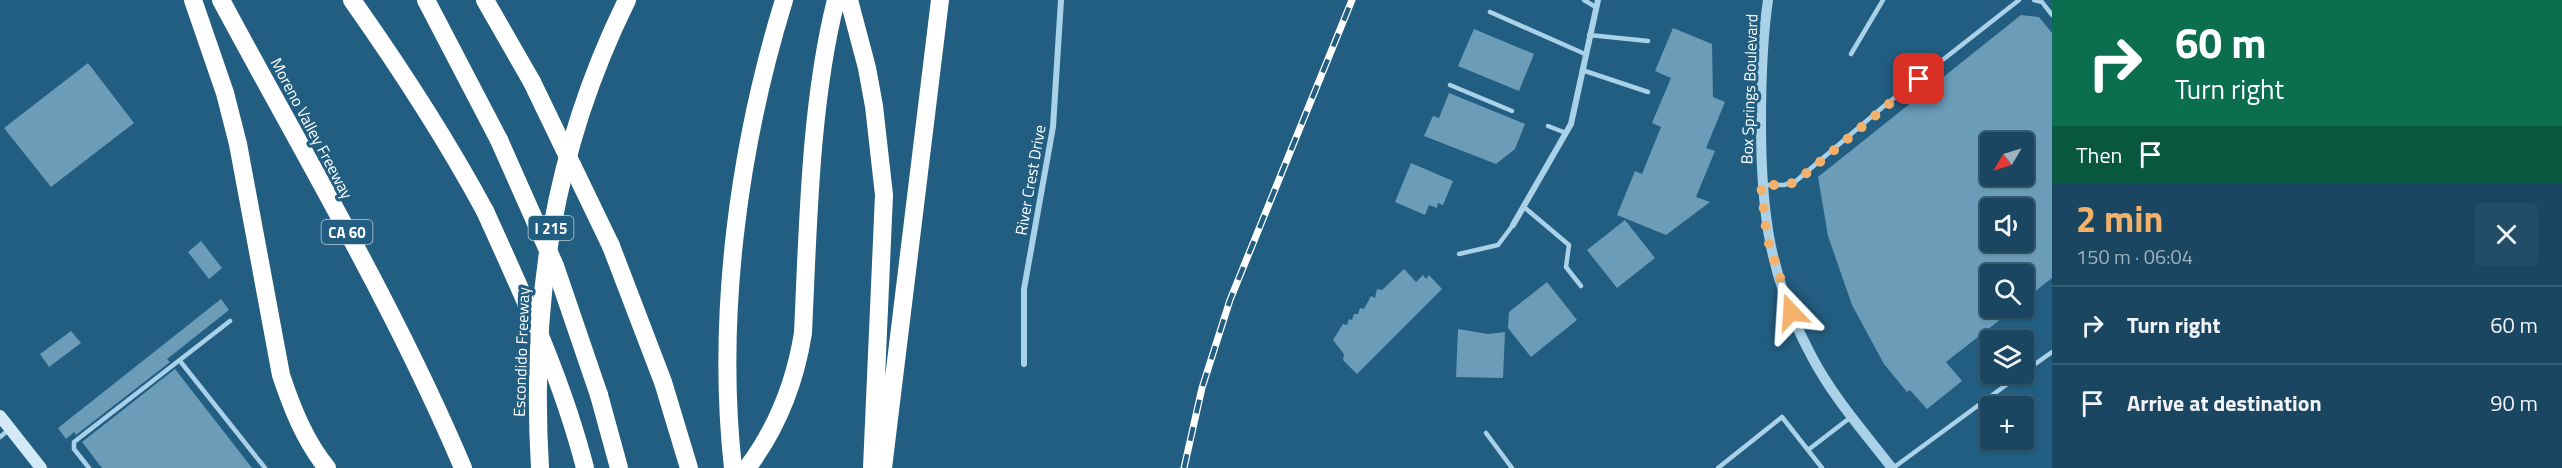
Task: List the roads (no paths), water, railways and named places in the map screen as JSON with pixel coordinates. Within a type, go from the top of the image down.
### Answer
[{"type":"highway","points":[[193,0],[225,93],[238,144],[281,375],[292,408],[305,435],[327,468]]},
{"type":"highway","name":"Moreno Valley Freeway","points":[[221,0],[386,308],[440,413],[463,468]]},
{"type":"highway","points":[[352,0],[404,74],[450,147],[485,210],[544,342],[575,429],[585,468]]},
{"type":"highway","points":[[426,0],[499,140],[555,266],[599,395],[619,468]]},
{"type":"highway","points":[[485,0],[532,82],[611,246],[663,382],[689,468]]},
{"type":"highway","name":"Escondido Freeway","points":[[540,468],[537,423],[540,305],[555,207],[580,109],[627,0]]},
{"type":"highway","points":[[733,468],[728,379],[739,204],[756,108],[784,0]]},
{"type":"highway","points":[[747,468],[771,433],[791,388],[803,333],[818,104],[824,54],[836,0]]},
{"type":"highway","points":[[849,0],[858,30],[874,106],[884,195],[872,468]]},
{"type":"highway","points":[[883,468],[940,0]]},
{"type":"main road","points":[[0,416],[5,433],[41,468]]},
{"type":"street","name":"River Crest Drive","points":[[1024,364],[1024,289],[1053,127],[1061,0]]},
{"type":"street","name":"Box Springs Boulevard","points":[[1768,0],[1761,91],[1761,185],[1767,237],[1784,296],[1812,358],[1851,417],[1892,468]]},
{"type":"street","points":[[1514,225],[1571,124],[1596,3]]},
{"type":"lane","points":[[1584,0],[1596,3]]},
{"type":"lane","points":[[1851,54],[1883,0]]},
{"type":"lane","points":[[1761,185],[1785,185],[1796,182],[1884,106],[2019,0]]},
{"type":"lane","points":[[2034,0],[2042,2],[2052,15]]},
{"type":"lane","points":[[1490,12],[1585,54]]},
{"type":"lane","points":[[1588,35],[1648,40]]},
{"type":"lane","points":[[1582,70],[1648,92]]},
{"type":"lane","points":[[1450,85],[1512,111]]},
{"type":"lane","points":[[1548,126],[1566,133]]},
{"type":"lane","points":[[1524,207],[1569,245],[1566,267],[1581,286]]},
{"type":"lane","points":[[1459,254],[1498,245],[1514,225]]},
{"type":"lane","points":[[89,468],[74,449],[74,442],[230,321]]},
{"type":"lane","points":[[2034,365],[2052,352]]},
{"type":"lane","points":[[180,360],[265,468]]},
{"type":"lane","points":[[1892,468],[2007,384]]},
{"type":"lane","points":[[1718,468],[1782,417],[1822,468]]},
{"type":"lane","points":[[1808,450],[1851,417]]},
{"type":"lane","points":[[1486,433],[1512,468]]},
{"type":"railway","points":[[1184,468],[1202,388],[1230,300],[1352,0]]}]
